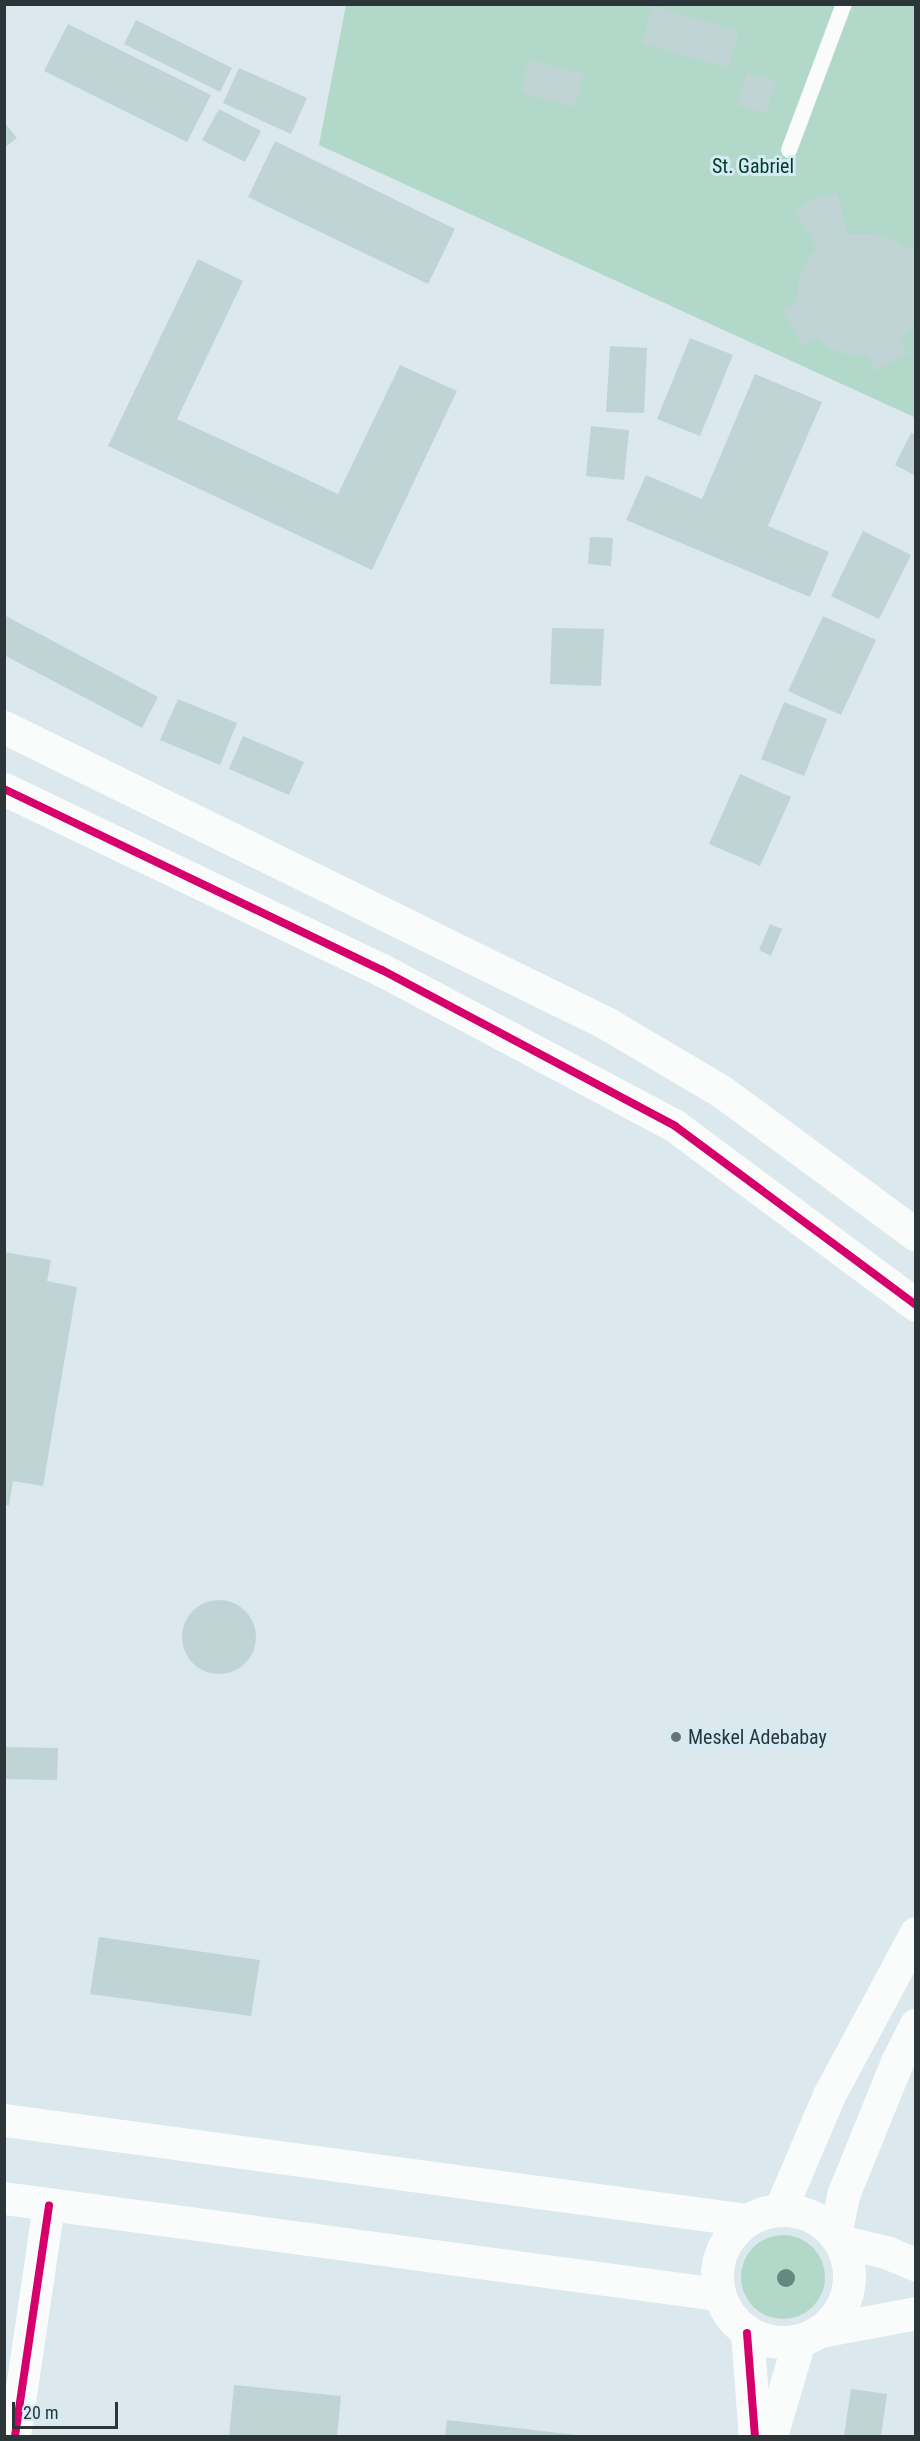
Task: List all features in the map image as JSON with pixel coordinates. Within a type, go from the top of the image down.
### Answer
[{"type":"street","points":[[4,728],[606,1023],[721,1091],[915,1235]]},
{"type":"street","points":[[4,789],[382,970],[675,1126],[915,1305]]},
{"type":"street","points":[[780,2210],[829,2095],[915,1934]]},
{"type":"street","points":[[771,2436],[809,2336],[837,2316],[847,2295],[850,2273],[846,2252],[837,2237],[843,2195],[897,2062],[915,2024]]},
{"type":"street","points":[[4,2120],[747,2220]]},
{"type":"street","points":[[4,2198],[717,2294]]},
{"type":"street","points":[[15,2436],[50,2205]]},
{"type":"street","points":[[915,2265],[886,2252],[837,2237],[810,2216],[780,2210],[762,2213],[747,2220],[729,2237],[718,2260],[717,2294],[727,2312],[747,2333],[776,2342],[915,2313]]},
{"type":"street","points":[[747,2333],[755,2436]]},
{"type":"lane","points":[[789,150],[844,4]]},
{"type":"green space","name":"St. Gabriel","points":[[346,5],[915,5],[914,417],[319,145]]},
{"type":"green space","points":[[783,2235],[799,2238],[813,2247],[822,2261],[825,2277],[822,2293],[813,2307],[799,2316],[783,2319],[767,2316],[753,2307],[744,2293],[741,2277],[744,2261],[753,2247],[767,2238]]},
{"type":"building","points":[[653,6],[739,31],[728,68],[642,43]]},
{"type":"building","points":[[136,20],[232,68],[220,92],[124,44]]},
{"type":"building","points":[[68,24],[211,95],[187,142],[44,71]]},
{"type":"building","points":[[529,60],[584,74],[575,107],[521,93]]},
{"type":"building","points":[[239,68],[307,98],[291,134],[223,103]]},
{"type":"building","points":[[747,73],[776,81],[766,113],[737,105]]},
{"type":"building","points":[[219,109],[261,131],[245,162],[202,140]]},
{"type":"building","points":[[4,122],[17,138],[4,148]]},
{"type":"building","points":[[275,141],[455,229],[428,284],[248,197]]},
{"type":"building","points":[[837,193],[847,234],[876,234],[896,242],[904,250],[916,243],[916,322],[899,342],[909,353],[874,371],[868,356],[849,355],[830,349],[815,337],[802,345],[782,309],[798,302],[798,282],[805,264],[817,248],[795,210],[814,199]]},
{"type":"building","points":[[198,259],[243,281],[177,419],[338,494],[400,365],[457,391],[372,570],[108,446]]},
{"type":"building","points":[[690,338],[733,355],[700,436],[657,419]]},
{"type":"building","points":[[610,346],[647,348],[644,413],[606,412]]},
{"type":"building","points":[[755,374],[822,402],[768,526],[829,552],[810,597],[626,520],[646,475],[702,499]]},
{"type":"building","points":[[591,426],[629,430],[624,480],[586,476]]},
{"type":"building","points":[[911,433],[916,435],[916,476],[895,465]]},
{"type":"building","points":[[863,531],[911,555],[879,619],[831,596]]},
{"type":"building","points":[[590,537],[613,538],[611,566],[588,564]]},
{"type":"building","points":[[4,615],[158,697],[142,728],[4,655]]},
{"type":"building","points":[[823,616],[876,640],[841,715],[788,691]]},
{"type":"building","points":[[552,628],[604,629],[601,686],[550,684]]},
{"type":"building","points":[[178,699],[237,723],[220,765],[160,740]]},
{"type":"building","points":[[784,702],[827,719],[804,776],[761,759]]},
{"type":"building","points":[[243,736],[304,762],[289,795],[229,769]]},
{"type":"building","points":[[740,774],[791,797],[760,866],[709,844]]},
{"type":"building","points":[[770,924],[782,929],[771,956],[759,950]]},
{"type":"building","points":[[4,1252],[51,1260],[47,1281],[77,1287],[43,1486],[13,1481],[9,1505],[4,1505]]},
{"type":"building","points":[[212,1600],[226,1600],[240,1606],[250,1616],[256,1630],[256,1644],[250,1658],[240,1668],[226,1674],[212,1674],[198,1668],[188,1658],[182,1644],[182,1630],[188,1616],[198,1606]]},
{"type":"building","points":[[4,1747],[58,1748],[57,1780],[4,1779]]},
{"type":"building","points":[[99,1937],[260,1960],[251,2016],[90,1994]]},
{"type":"building","points":[[234,2385],[341,2396],[337,2436],[229,2436]]},
{"type":"building","points":[[851,2389],[887,2394],[881,2436],[844,2436]]},
{"type":"building","points":[[447,2420],[577,2435],[577,2436],[445,2436]]},
{"type":"cycle path","points":[[4,789],[382,970],[675,1126],[916,1305]]},
{"type":"cycle path","points":[[15,2436],[49,2205]]},
{"type":"cycle path","points":[[747,2333],[755,2436]]},
{"type":"place","name":"Meskel Adebabay","points":[[676,1737]]}]
